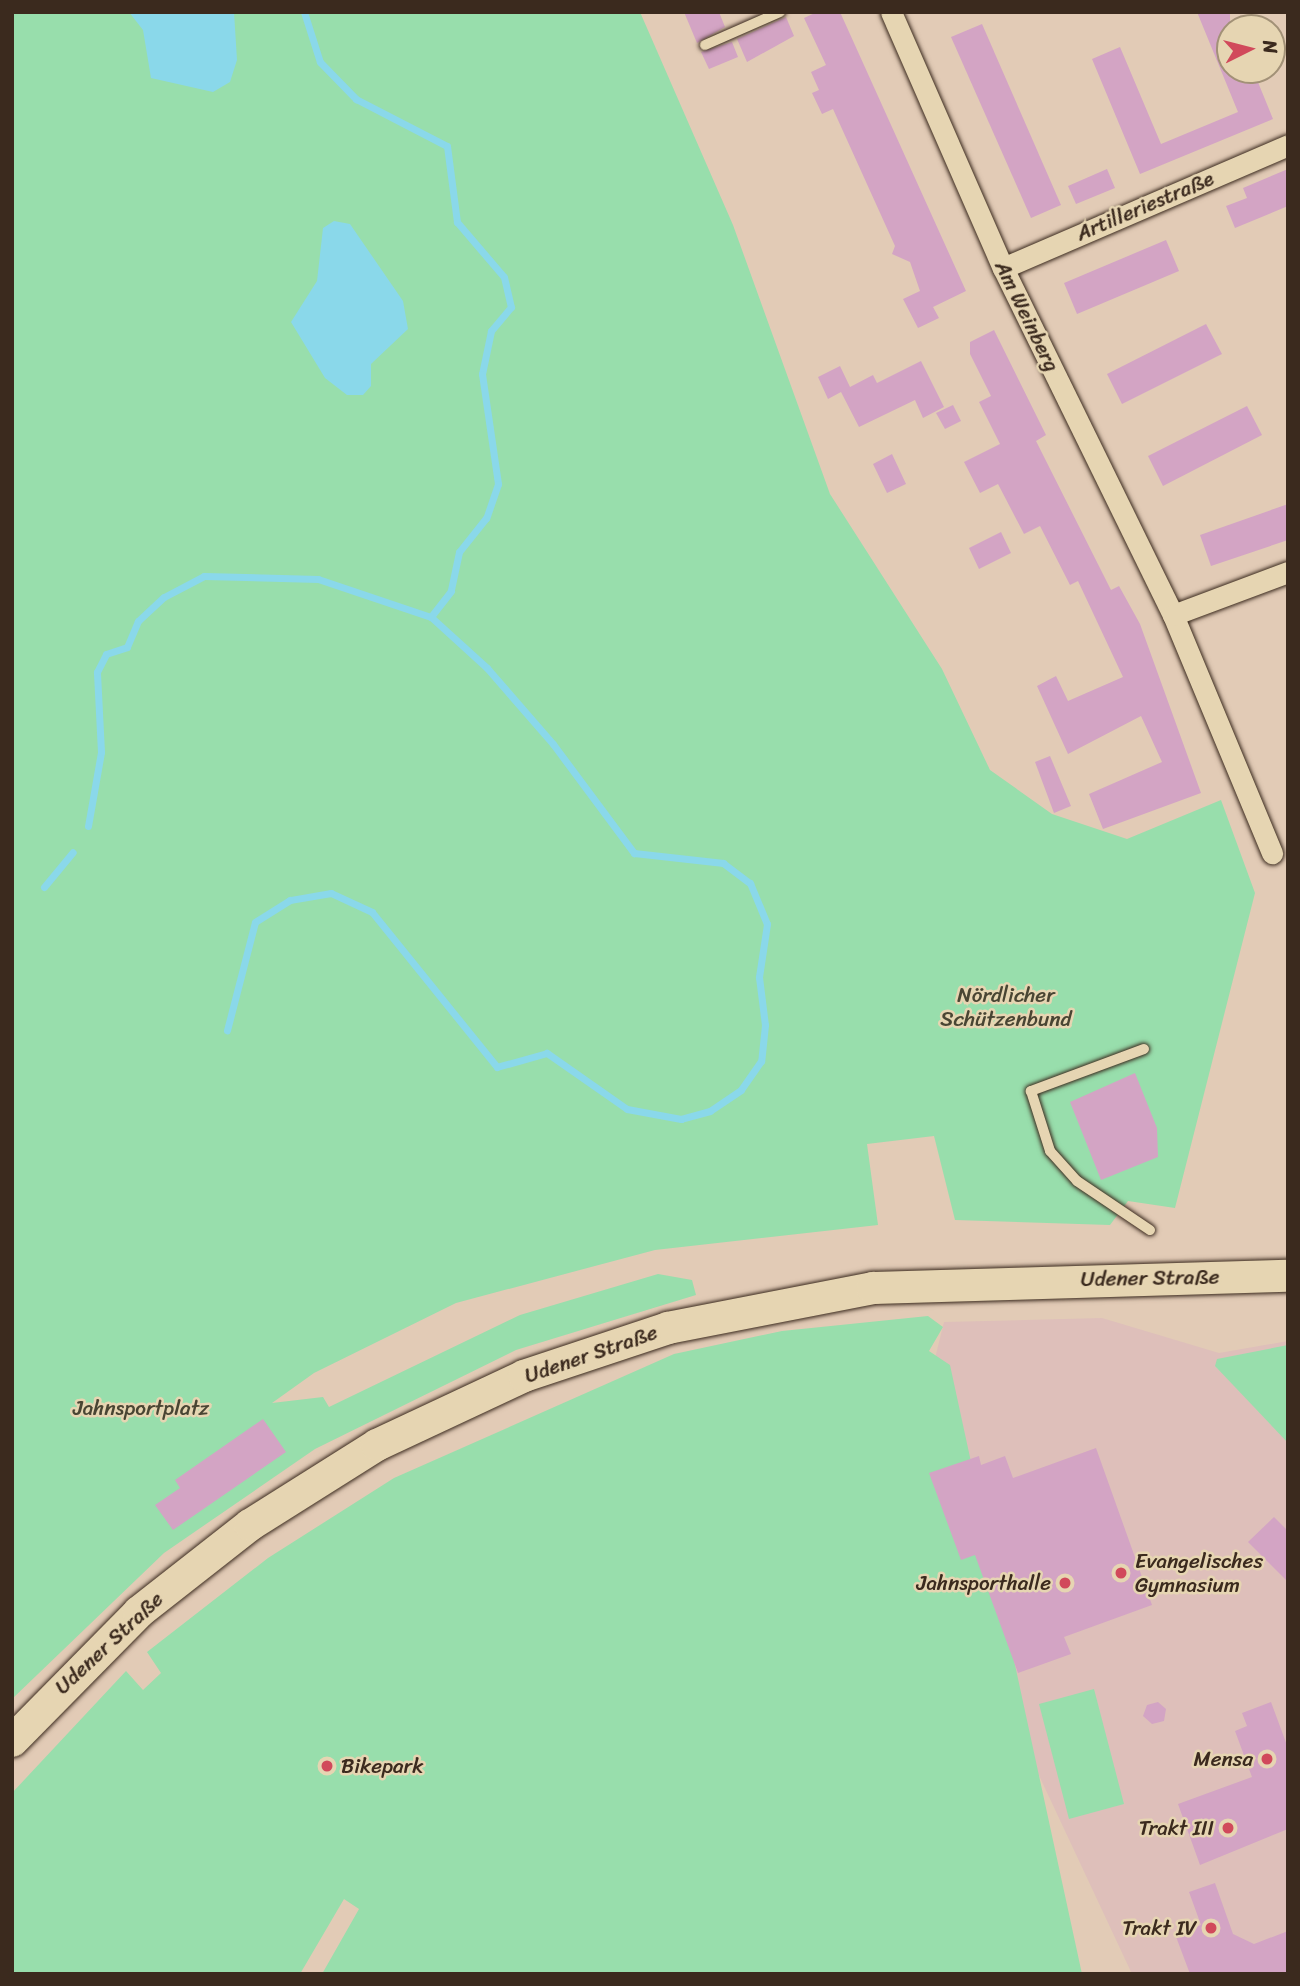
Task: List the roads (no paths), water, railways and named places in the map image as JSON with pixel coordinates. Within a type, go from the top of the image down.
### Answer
[{"type":"main road","name":"Udener Straße","points":[[12,1741],[139,1612],[250,1525],[354,1459],[524,1376],[668,1328],[776,1303],[972,1281],[1288,1276]]},
{"type":"street","name":"Am Weinberg","points":[[891,12],[1003,268],[1173,615],[1272,853]]},
{"type":"street","name":"Artilleriestraße","points":[[1003,268],[1288,145]]},
{"type":"street","points":[[1173,615],[1288,572]]},
{"type":"lane","points":[[705,45],[780,12]]},
{"type":"lane","points":[[1144,1049],[1031,1091],[1050,1150],[1077,1181],[1150,1230]]},
{"type":"water","points":[[129,12],[234,12],[237,60],[230,82],[213,92],[151,78],[143,30]]},
{"type":"water","points":[[334,221],[350,224],[403,301],[408,329],[371,364],[371,386],[363,395],[347,395],[325,378],[291,322],[317,281],[323,228]]},
{"type":"waterway","points":[[304,12],[320,62],[356,99],[447,146],[457,222],[504,277],[511,307],[491,331],[482,374],[498,484],[486,518],[459,552],[451,591],[431,617]]},
{"type":"waterway","points":[[88,826],[101,752],[97,672],[106,654],[127,647],[138,621],[164,597],[204,576],[318,579],[431,617],[487,668],[553,744],[634,853],[723,863],[750,883],[767,924],[759,977],[765,1025],[761,1061],[741,1090],[710,1111],[681,1119],[627,1109],[547,1053],[497,1067],[372,912],[331,893],[290,900],[255,922],[227,1030]]},
{"type":"waterway","points":[[44,887],[73,852]]},
{"type":"place","name":"Evangelisches Gymnasium","points":[[1121,1573]]},
{"type":"place","name":"Jahnsporthalle","points":[[1065,1583]]},
{"type":"place","name":"Mensa","points":[[1267,1759]]},
{"type":"place","name":"Bikepark","points":[[327,1766]]},
{"type":"place","name":"Trakt III","points":[[1228,1828]]},
{"type":"place","name":"Trakt IV","points":[[1211,1928]]},
{"type":"park label","name":"Nördlicher Schützenbund","points":[[1006,1007]]},
{"type":"park label","name":"Jahnsportplatz","points":[[141,1408]]}]
